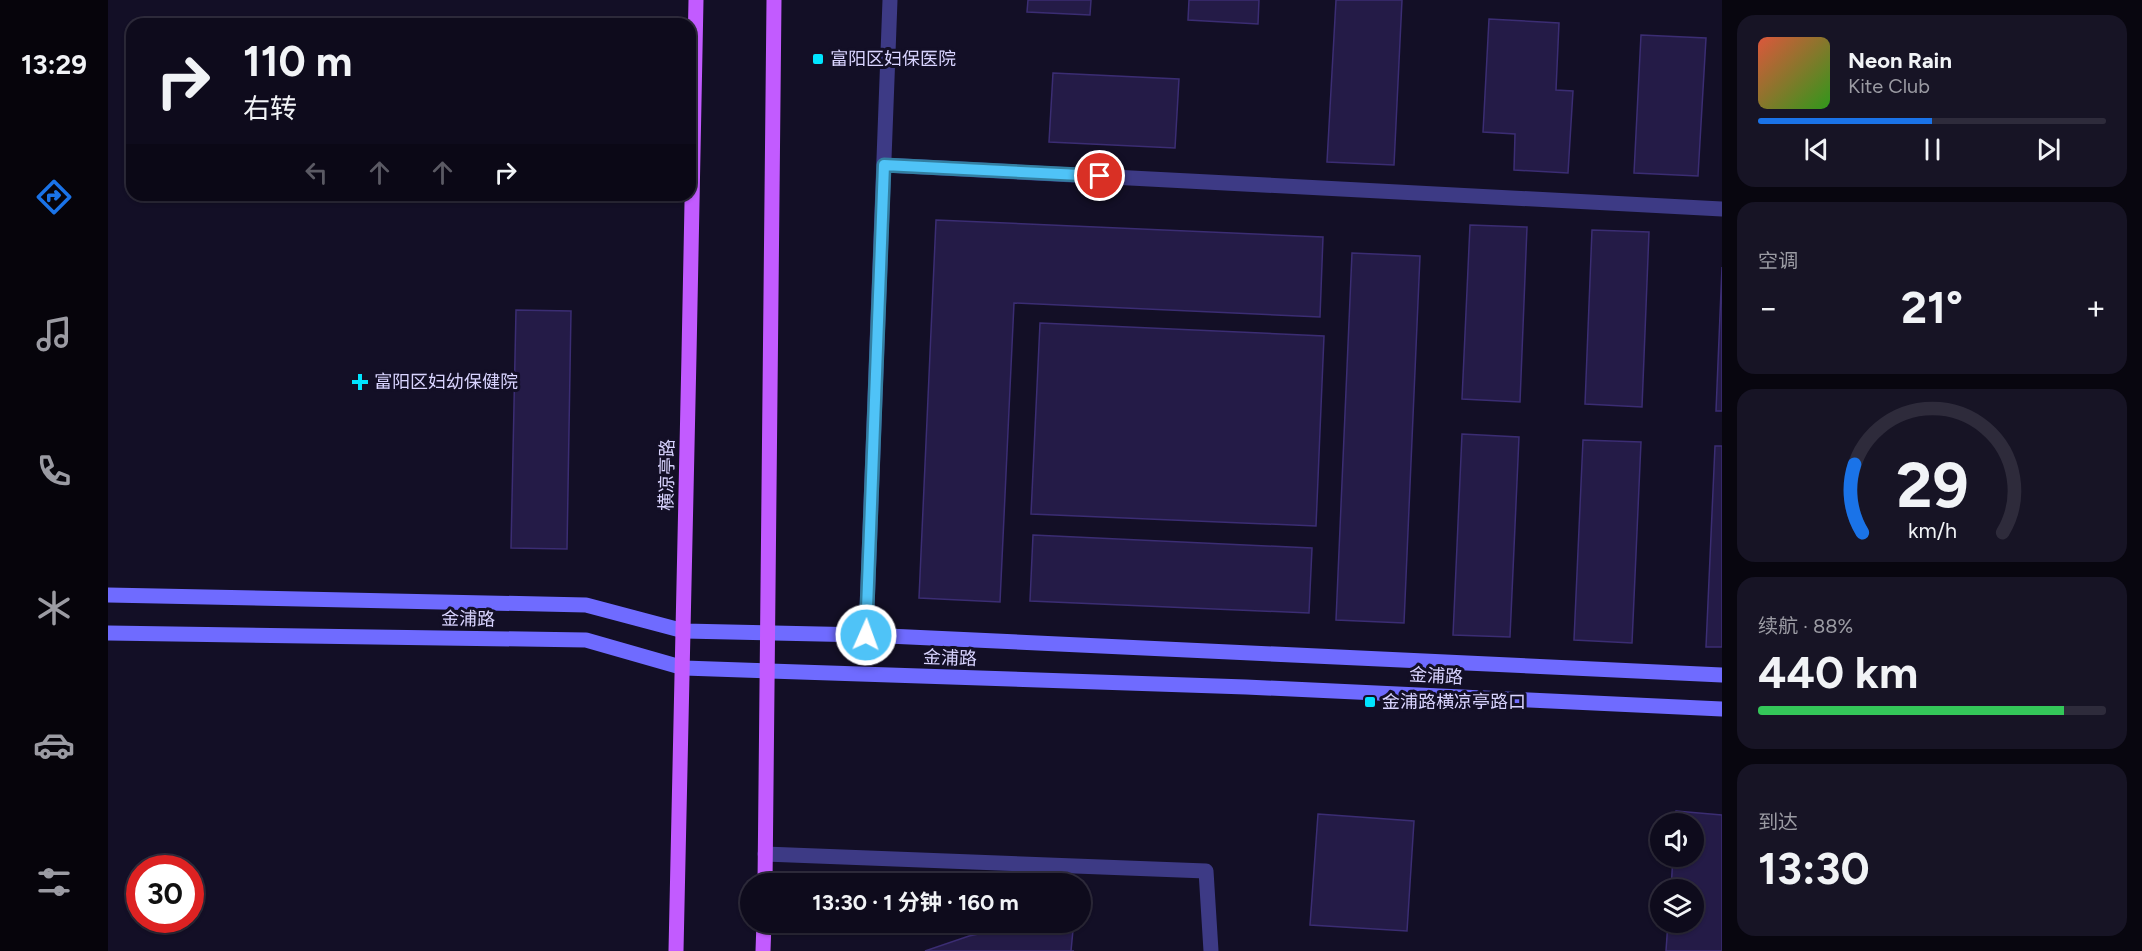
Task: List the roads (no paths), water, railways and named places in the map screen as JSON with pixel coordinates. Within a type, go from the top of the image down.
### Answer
[{"type":"main road","name":"横凉亭路","points":[[696,0],[696,18]]},
{"type":"main road","points":[[765,873],[774,0]]},
{"type":"main road","name":"横凉亭路","points":[[676,951],[684,669],[691,201]]},
{"type":"main road","points":[[763,951],[764,933]]},
{"type":"street","points":[[866,635],[890,0]]},
{"type":"street","points":[[884,165],[1722,209]]},
{"type":"street","name":"金浦路","points":[[108,595],[586,605],[684,631],[866,635],[1722,675]]},
{"type":"street","name":"金浦路","points":[[108,633],[586,640],[684,669],[1246,687],[1722,709]]},
{"type":"street","points":[[765,854],[1206,871],[1211,951]]},
{"type":"place","name":"富阳区妇保医院","points":[[818,59]]},
{"type":"place","name":"富阳区妇幼保健院","points":[[360,382]]},
{"type":"place","name":"金浦路横凉亭路口","points":[[1370,702]]}]
